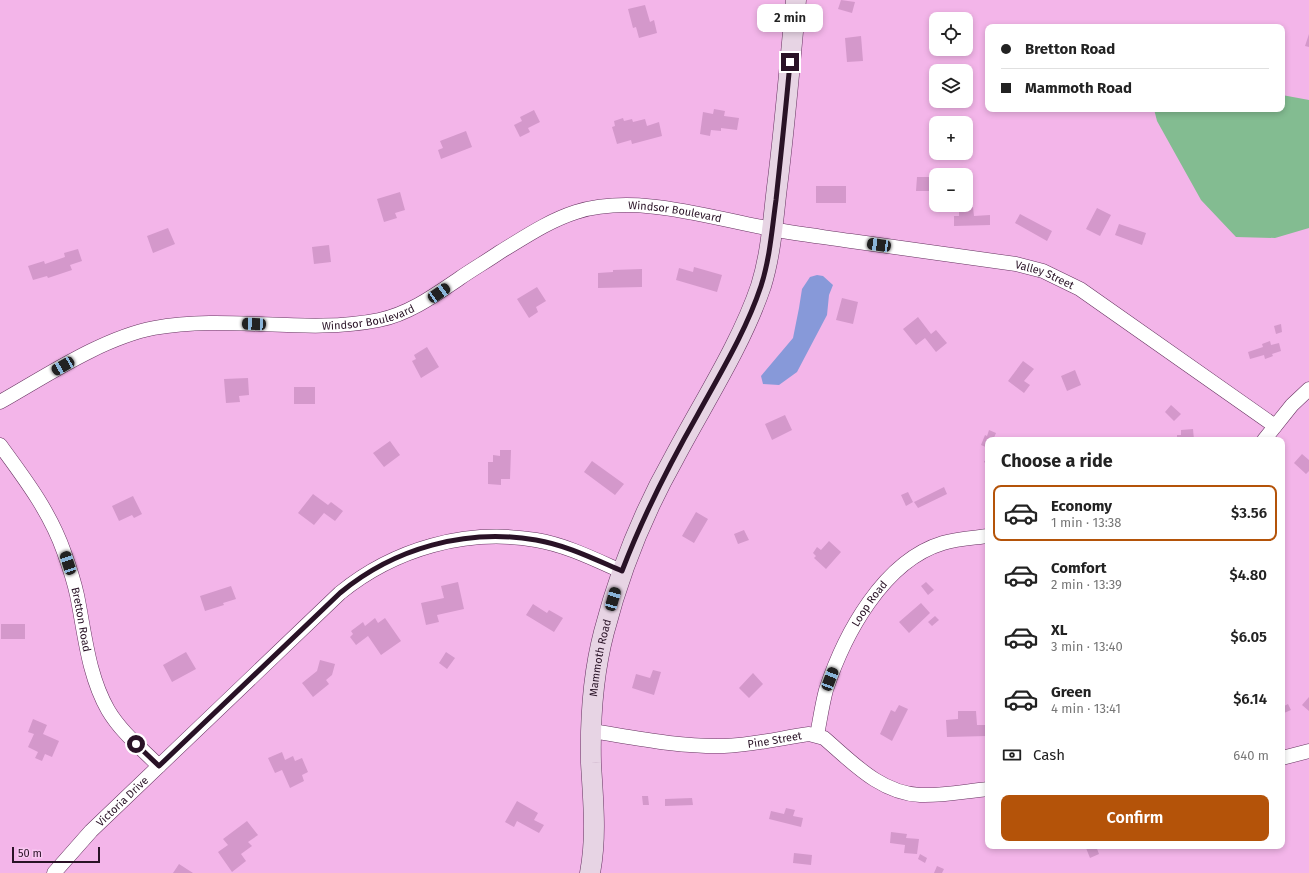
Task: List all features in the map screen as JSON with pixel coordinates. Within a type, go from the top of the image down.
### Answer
[{"type":"main road","name":"Mammoth Road","points":[[590,873],[595,832],[592,730],[596,676],[600,652],[622,571],[633,542],[653,497],[733,351],[761,286],[772,230],[783,138],[796,0]]},
{"type":"street","name":"Windsor Boulevard","points":[[0,402],[79,358],[118,340],[144,331],[158,328],[199,324],[335,326],[382,320],[427,301],[462,277],[556,219],[598,207],[621,204],[663,208],[690,212],[772,230]]},
{"type":"street","name":"Valley Street","points":[[772,230],[1016,264],[1043,271],[1080,289],[1275,426]]},
{"type":"street","points":[[1266,437],[1292,405],[1309,389]]},
{"type":"street","name":"Bretton Road","points":[[0,445],[38,498],[57,533],[77,594],[90,667],[100,695],[125,733],[159,766]]},
{"type":"street","name":"Loop Road","points":[[817,735],[826,691],[845,642],[871,600],[897,570],[920,554],[943,543],[985,536]]},
{"type":"street","name":"Victoria Drive","points":[[54,873],[91,832],[340,593],[363,576],[395,558],[428,546],[449,541],[470,538],[514,537],[537,540],[578,552],[622,571]]},
{"type":"street","name":"Pine Street","points":[[592,730],[661,743],[693,746],[741,744],[809,734],[817,735],[824,738],[873,779],[907,794],[932,795],[985,789]]},
{"type":"street","points":[[1285,757],[1309,751]]},
{"type":"green space","points":[[1285,96],[1309,100],[1309,228],[1275,238],[1236,237],[1201,200],[1157,121],[1155,112],[1285,112]]},
{"type":"water","points":[[817,275],[823,276],[833,285],[829,295],[827,315],[797,372],[779,385],[763,384],[761,376],[793,338],[802,289],[810,277]]},
{"type":"building","points":[[841,0],[855,2],[852,13],[838,9]]},
{"type":"building","points":[[645,5],[650,22],[654,20],[657,33],[639,38],[636,27],[633,28],[628,9]]},
{"type":"building","points":[[1309,34],[1309,47],[1305,46]]},
{"type":"building","points":[[861,36],[863,61],[847,62],[845,38]]},
{"type":"building","points":[[714,109],[725,111],[724,116],[739,118],[737,130],[721,128],[721,131],[711,130],[710,136],[700,134],[703,112],[713,114]]},
{"type":"building","points":[[534,110],[540,122],[528,128],[530,132],[520,137],[514,125],[522,121],[520,117]]},
{"type":"building","points":[[623,118],[624,121],[632,119],[633,122],[645,119],[647,126],[659,122],[662,136],[632,144],[631,140],[617,144],[612,127],[615,126],[614,121]]},
{"type":"building","points":[[466,131],[472,147],[441,159],[438,150],[443,148],[440,141]]},
{"type":"building","points":[[917,177],[929,177],[929,191],[916,191]]},
{"type":"building","points":[[816,186],[846,186],[846,203],[816,203]]},
{"type":"building","points":[[400,192],[405,210],[395,213],[397,218],[384,222],[377,199]]},
{"type":"building","points":[[973,207],[974,216],[990,215],[990,225],[954,226],[954,216],[959,216],[959,212],[973,212]]},
{"type":"building","points":[[1097,208],[1111,215],[1100,236],[1086,229]]},
{"type":"building","points":[[1020,214],[1052,231],[1047,241],[1015,223]]},
{"type":"building","points":[[1119,224],[1146,233],[1142,245],[1115,235]]},
{"type":"building","points":[[168,228],[175,244],[153,253],[147,236]]},
{"type":"building","points":[[329,245],[331,262],[314,264],[312,247]]},
{"type":"building","points":[[78,249],[82,261],[70,265],[72,270],[48,278],[47,276],[33,280],[28,266],[44,261],[45,264],[65,257],[64,253]]},
{"type":"building","points":[[694,267],[722,275],[717,292],[676,280],[679,268],[693,272]]},
{"type":"building","points":[[642,269],[642,287],[598,288],[598,273],[613,272],[613,270]]},
{"type":"building","points":[[537,287],[546,301],[536,307],[538,312],[529,318],[517,299]]},
{"type":"building","points":[[842,298],[858,302],[853,324],[836,320]]},
{"type":"building","points":[[918,317],[931,334],[936,330],[947,343],[936,352],[925,338],[916,345],[903,329]]},
{"type":"building","points":[[1281,324],[1282,332],[1276,334],[1274,326]]},
{"type":"building","points":[[1270,341],[1271,345],[1279,343],[1281,351],[1272,354],[1273,356],[1265,359],[1264,355],[1250,359],[1248,352],[1263,347],[1262,344]]},
{"type":"building","points":[[427,347],[439,367],[421,378],[412,361],[416,359],[414,355]]},
{"type":"building","points":[[1023,361],[1034,369],[1024,381],[1030,385],[1024,393],[1008,381]]},
{"type":"building","points":[[1075,370],[1081,385],[1067,391],[1061,376]]},
{"type":"building","points":[[248,378],[249,395],[239,396],[240,402],[226,403],[224,379]]},
{"type":"building","points":[[294,387],[315,387],[315,404],[294,404]]},
{"type":"building","points":[[1171,405],[1181,414],[1174,421],[1165,412]]},
{"type":"building","points":[[785,415],[792,430],[772,440],[765,424]]},
{"type":"building","points":[[1193,429],[1194,437],[1177,437],[1177,435],[1181,435],[1181,430]]},
{"type":"building","points":[[989,430],[996,433],[994,437],[985,437],[985,447],[981,445],[985,435],[987,436]]},
{"type":"building","points":[[390,441],[400,455],[384,467],[373,453]]},
{"type":"building","points":[[500,450],[511,450],[510,479],[501,479],[501,485],[488,484],[488,462],[493,462],[493,455],[500,456]]},
{"type":"building","points":[[1302,454],[1309,460],[1309,471],[1306,474],[1294,463]]},
{"type":"building","points":[[592,461],[624,484],[615,495],[584,472]]},
{"type":"building","points":[[944,487],[947,494],[918,508],[914,502]]},
{"type":"building","points":[[908,492],[913,502],[906,506],[901,495]]},
{"type":"building","points":[[313,494],[328,505],[331,502],[343,511],[335,521],[324,513],[314,525],[298,513]]},
{"type":"building","points":[[133,496],[142,514],[134,518],[132,515],[119,521],[112,506]]},
{"type":"building","points":[[696,512],[708,519],[694,543],[682,536]]},
{"type":"building","points":[[744,530],[749,540],[738,544],[734,534]]},
{"type":"building","points":[[829,541],[841,552],[826,569],[814,558],[816,556],[813,553],[817,547],[821,550]]},
{"type":"building","points":[[458,582],[464,609],[437,615],[439,622],[426,625],[421,603],[444,598],[441,586]]},
{"type":"building","points":[[926,582],[934,590],[928,595],[921,586]]},
{"type":"building","points":[[231,586],[236,599],[223,603],[224,605],[205,611],[200,596]]},
{"type":"building","points":[[921,603],[930,613],[909,633],[899,622]]},
{"type":"building","points":[[533,604],[547,613],[549,610],[563,618],[554,632],[526,615]]},
{"type":"building","points":[[935,616],[939,620],[932,626],[928,622]]},
{"type":"building","points":[[375,618],[378,623],[385,618],[401,641],[381,655],[368,636],[356,645],[350,637],[353,634],[351,631],[363,622],[365,626]]},
{"type":"building","points":[[1,624],[25,624],[25,639],[1,639]]},
{"type":"building","points":[[186,652],[196,669],[172,682],[163,665]]},
{"type":"building","points":[[446,652],[455,658],[447,669],[439,663]]},
{"type":"building","points":[[320,660],[335,664],[332,675],[326,680],[329,684],[313,697],[302,683],[317,671]]},
{"type":"building","points":[[653,670],[661,672],[654,695],[632,688],[636,674],[650,678]]},
{"type":"building","points":[[753,673],[763,684],[749,698],[739,688]]},
{"type":"building","points":[[1309,697],[1309,711],[1302,705]]},
{"type":"building","points":[[1288,704],[1291,710],[1285,713],[1285,706]]},
{"type":"building","points":[[899,705],[908,709],[892,741],[880,734],[891,710],[895,712]]},
{"type":"building","points":[[958,711],[976,711],[977,725],[985,725],[985,736],[947,737],[946,720],[958,719]]},
{"type":"building","points":[[33,719],[47,725],[43,734],[59,741],[52,757],[45,754],[42,761],[35,758],[38,752],[28,747],[34,734],[28,732]]},
{"type":"building","points":[[282,752],[285,760],[293,756],[295,761],[302,758],[308,772],[302,775],[304,781],[290,788],[282,770],[275,773],[268,758]]},
{"type":"building","points":[[642,796],[648,796],[649,805],[643,805]]},
{"type":"building","points":[[692,798],[693,805],[665,806],[665,799]]},
{"type":"building","points":[[517,801],[538,813],[534,820],[544,825],[539,833],[517,821],[514,827],[505,822]]},
{"type":"building","points":[[786,808],[795,810],[793,816],[803,818],[801,827],[769,819],[771,811],[784,814]]},
{"type":"building","points":[[247,821],[258,835],[248,842],[252,846],[241,854],[246,861],[232,872],[218,852],[228,845],[223,839]]},
{"type":"building","points":[[891,832],[907,834],[906,838],[919,839],[917,854],[904,853],[905,845],[890,843]]},
{"type":"building","points":[[1086,849],[1097,849],[1099,854],[1090,858]]},
{"type":"building","points":[[794,853],[812,855],[811,865],[793,863]]},
{"type":"building","points":[[920,854],[927,858],[925,863],[918,859]]},
{"type":"building","points":[[179,864],[193,873],[173,873]]},
{"type":"building","points":[[937,866],[944,869],[942,873],[934,873]]},
{"type":"route","points":[[136,744],[159,766],[340,593],[376,567],[410,552],[449,541],[470,538],[514,537],[537,540],[557,545],[578,552],[622,571],[653,497],[733,351],[761,286],[768,258],[772,230],[790,62]]}]
